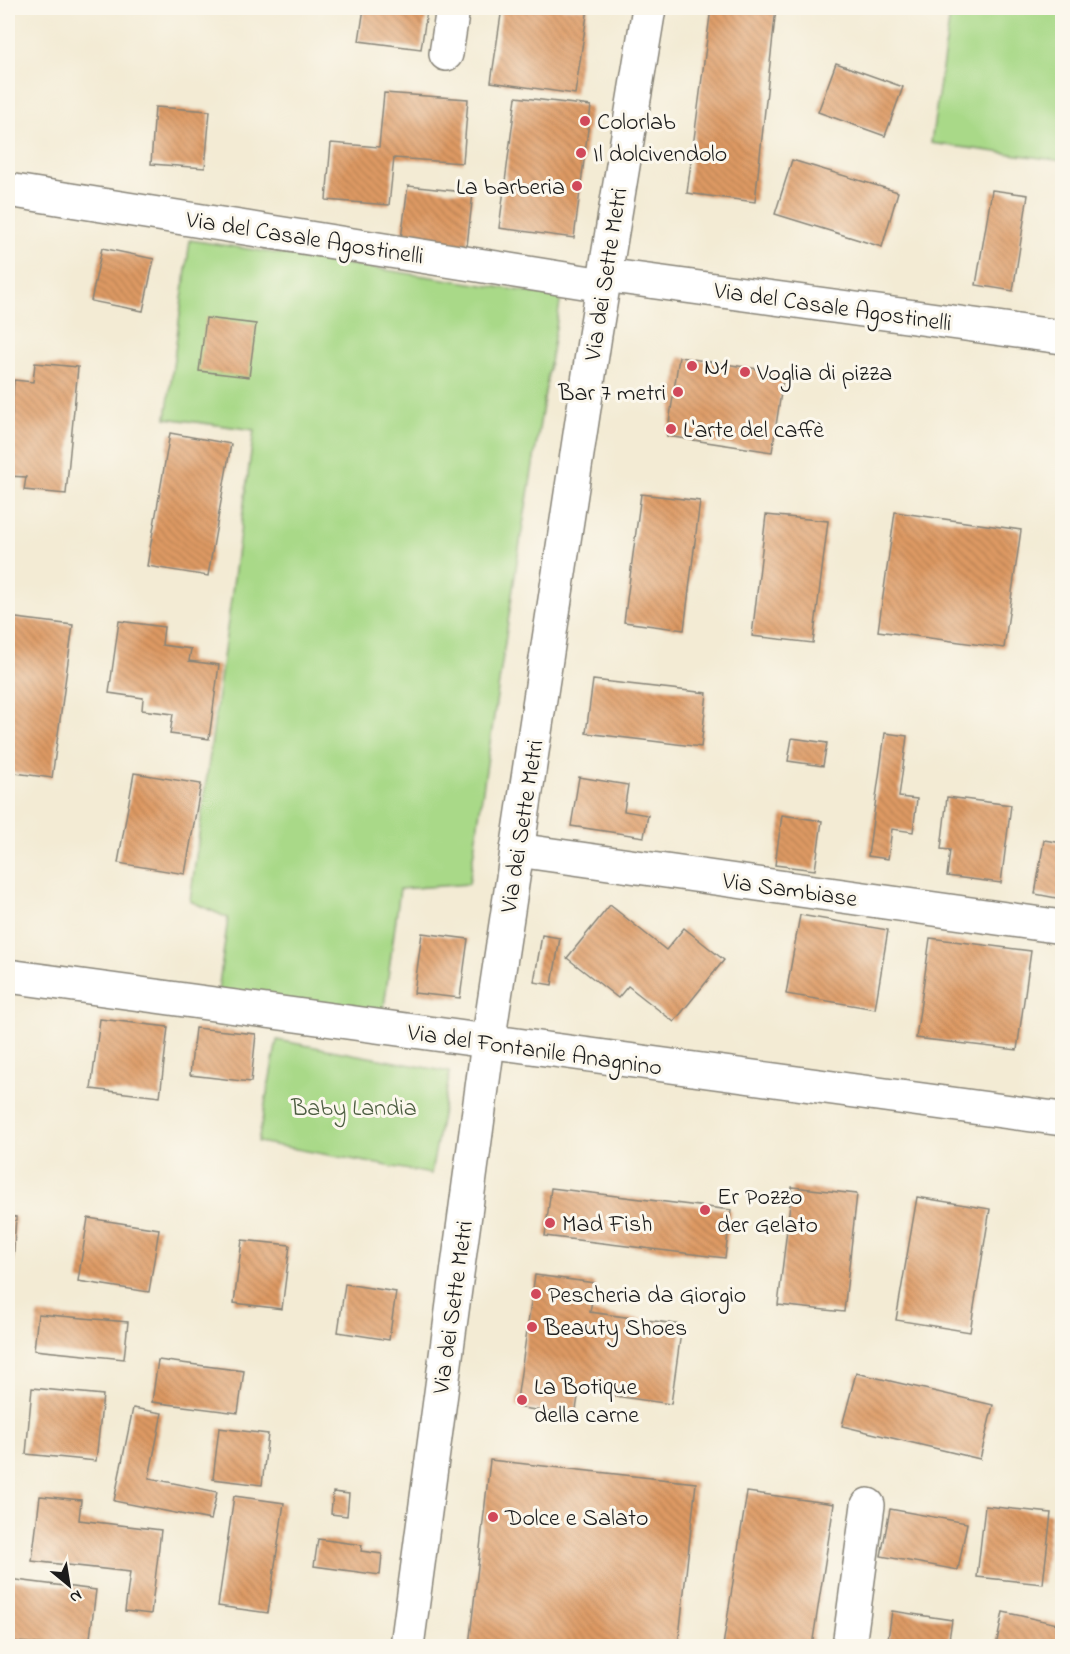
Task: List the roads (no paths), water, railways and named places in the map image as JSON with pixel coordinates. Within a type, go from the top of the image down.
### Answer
[{"type":"street","points":[[446,54],[453,8]]},
{"type":"street","name":"Via dei Sette Metri","points":[[407,1647],[488,1043],[603,280],[649,8]]},
{"type":"street","name":"Via del Casale Agostinelli","points":[[8,190],[603,280],[1062,337]]},
{"type":"street","name":"Via Sambiase","points":[[517,850],[1062,927]]},
{"type":"street","name":"Via del Fontanile Anagnino","points":[[8,976],[488,1043],[1062,1119]]},
{"type":"street","points":[[849,1647],[868,1505]]},
{"type":"place","name":"Colorlab","points":[[585,121]]},
{"type":"place","name":"Il dolcivendolo","points":[[581,153]]},
{"type":"place","name":"La barberia","points":[[577,186]]},
{"type":"place","name":"N1","points":[[692,366]]},
{"type":"place","name":"Voglia di pizza","points":[[745,372]]},
{"type":"place","name":"Bar 7 metri","points":[[678,392]]},
{"type":"place","name":"L'arte del caffè","points":[[671,429]]},
{"type":"place","name":"Er Pozzo der Gelato","points":[[705,1210]]},
{"type":"place","name":"Mad Fish","points":[[550,1223]]},
{"type":"place","name":"Pescheria da Giorgio","points":[[536,1294]]},
{"type":"place","name":"Beauty Shoes","points":[[532,1327]]},
{"type":"place","name":"La Botique della carne","points":[[522,1400]]},
{"type":"place","name":"Dolce e Salato","points":[[493,1517]]},
{"type":"park label","name":"Baby Landia","points":[[354,1107]]}]
